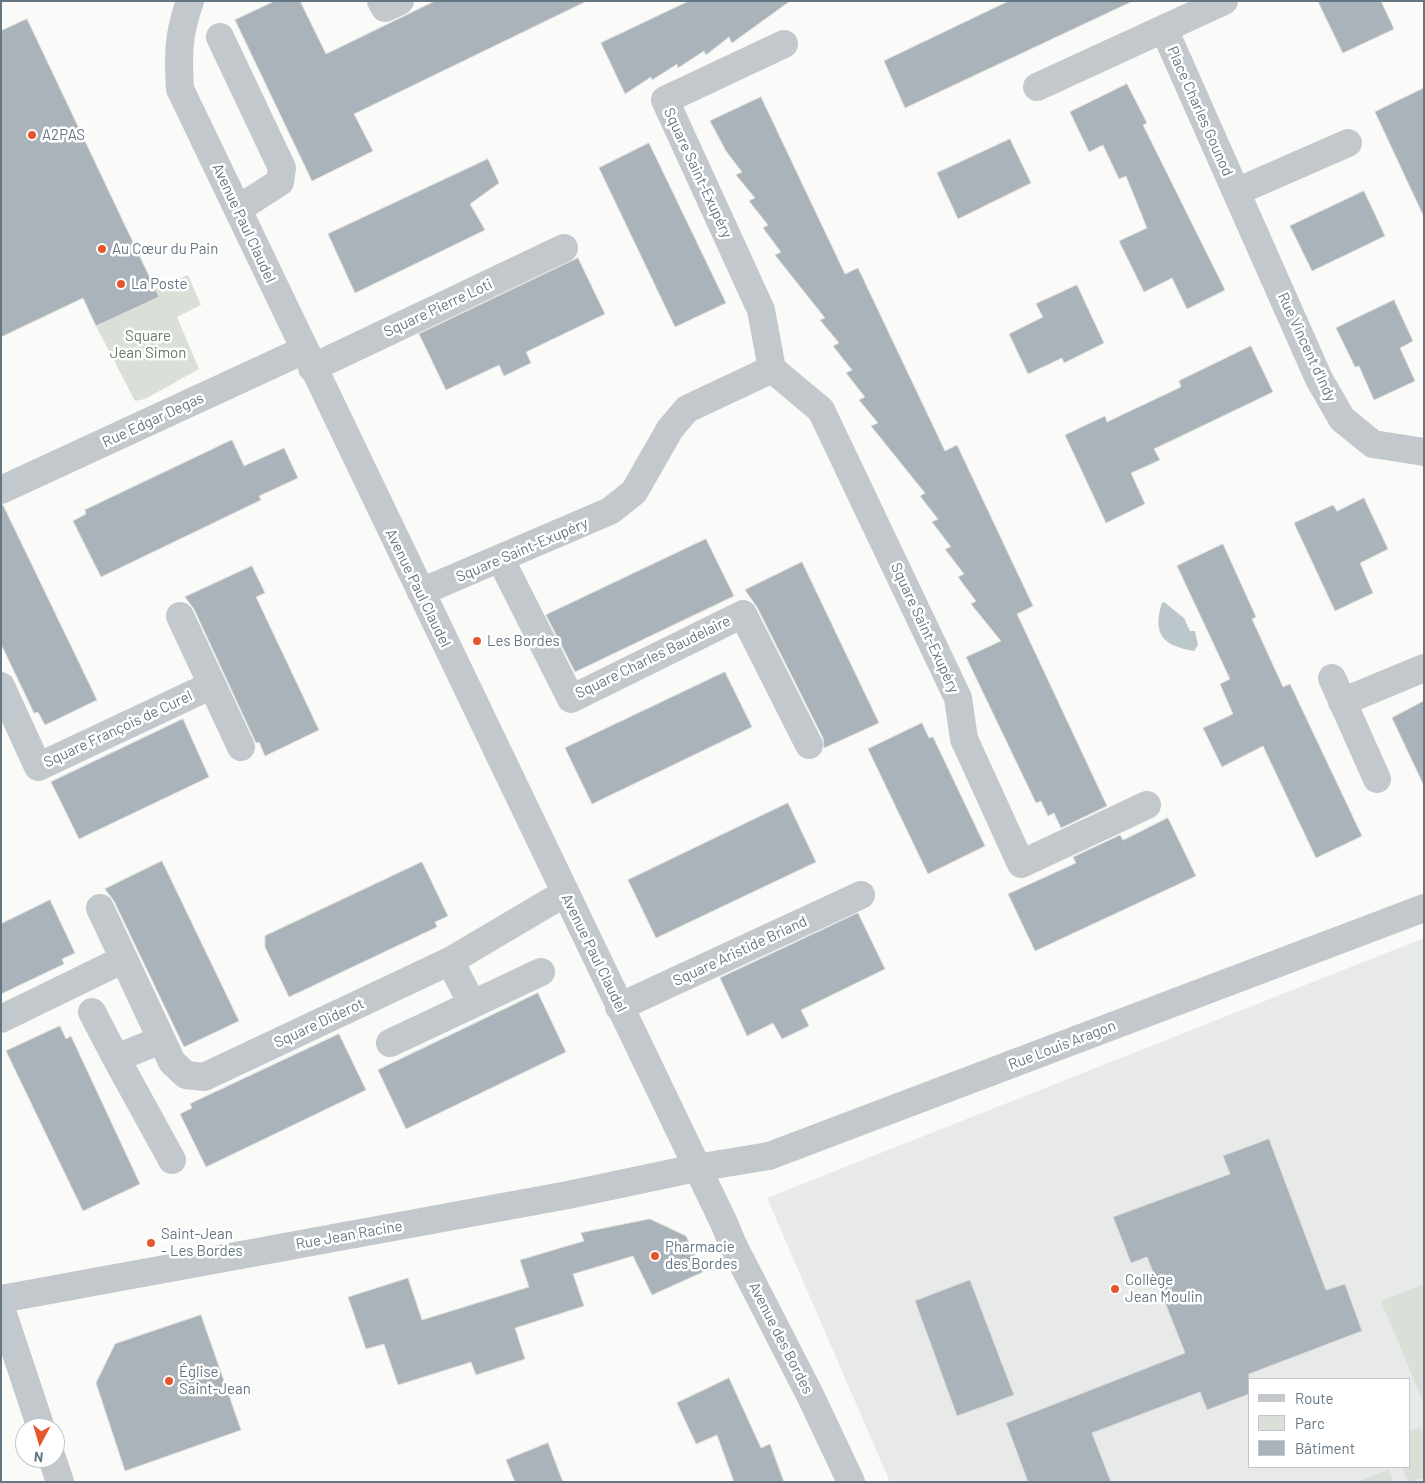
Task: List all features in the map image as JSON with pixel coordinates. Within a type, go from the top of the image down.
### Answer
[{"type":"street","name":"Avenue Paul Claudel","points":[[190,1],[180,28],[178,56],[180,89],[696,1168]]},
{"type":"street","points":[[381,1],[385,8],[400,1]]},
{"type":"street","name":"Place Charles Gounod","points":[[1038,88],[1224,1]]},
{"type":"street","name":"Place Charles Gounod","points":[[1164,29],[1236,192],[1348,143]]},
{"type":"street","points":[[220,37],[282,168],[280,182],[238,209]]},
{"type":"street","name":"Square Saint-Exupéry","points":[[784,44],[665,100],[761,310],[772,369],[821,410],[958,698],[964,739],[1020,864],[1147,805]]},
{"type":"street","name":"Rue Vincent d'Indy","points":[[1236,192],[1319,379],[1342,419],[1373,444],[1424,452]]},
{"type":"street","name":"Square Pierre Loti","points":[[308,359],[564,248]]},
{"type":"street","name":"Rue Edgar Degas","points":[[1,490],[308,359]]},
{"type":"street","name":"Square Saint-Exupéry","points":[[421,592],[501,560],[610,511],[634,492],[670,429],[687,409],[772,369]]},
{"type":"street","name":"Square Charles Baudelaire","points":[[501,560],[571,699],[743,614],[809,745]]},
{"type":"street","points":[[180,616],[241,747]]},
{"type":"street","points":[[1378,779],[1337,690],[1424,668]]},
{"type":"street","name":"Square François de Curel","points":[[1,686],[10,729],[38,767],[212,685]]},
{"type":"street","name":"Square Diderot","points":[[100,908],[172,1062],[186,1075],[204,1077],[450,961],[565,893]]},
{"type":"street","name":"Square Aristide Briand","points":[[619,1007],[862,895]]},
{"type":"street","name":"Rue Louis Aragon","points":[[696,1168],[769,1156],[786,1150],[1424,908]]},
{"type":"street","points":[[1,1019],[124,959]]},
{"type":"street","points":[[450,961],[472,1004]]},
{"type":"street","points":[[390,1044],[540,972]]},
{"type":"street","points":[[92,1012],[172,1160]]},
{"type":"street","points":[[116,1058],[161,1040]]},
{"type":"street","name":"Rue Jean Racine","points":[[1,1299],[568,1195],[696,1168]]},
{"type":"street","name":"Avenue des Bordes","points":[[696,1168],[851,1482]]},
{"type":"street","points":[[1,1308],[39,1418]]},
{"type":"street","points":[[55,1468],[60,1482]]},
{"type":"shaded area","points":[[1164,602],[1184,618],[1190,631],[1195,631],[1198,645],[1194,651],[1175,646],[1163,637],[1158,623],[1162,603]]},
{"type":"shaded area","name":"Collège Jean Moulin","points":[[1424,938],[1424,1482],[890,1482],[767,1198]]},
{"type":"green space","name":"Square Jean Simon","points":[[188,275],[201,305],[177,317],[199,369],[145,399],[135,401],[96,326],[159,297],[155,289]]},
{"type":"green space","points":[[1424,1284],[1424,1404],[1381,1301]]},
{"type":"green space","points":[[1421,1427],[1424,1434],[1424,1478],[1408,1482],[1402,1468],[1410,1468],[1410,1431]]},
{"type":"green space","points":[[1389,1469],[1393,1482],[1358,1482]]},
{"type":"building","points":[[275,1],[300,1],[326,54],[435,1],[587,1],[354,114],[373,151],[312,181],[235,20]]},
{"type":"building","points":[[689,1],[790,1],[732,43],[729,37],[706,55],[704,51],[678,68],[677,64],[652,80],[651,77],[625,94],[601,43]]},
{"type":"building","points":[[1009,1],[1133,1],[905,108],[884,61]]},
{"type":"building","points":[[1318,1],[1381,1],[1394,29],[1343,53]]},
{"type":"building","points":[[27,19],[159,297],[96,326],[83,298],[1,337],[1,31]]},
{"type":"building","points":[[1127,84],[1147,123],[1143,125],[1225,290],[1187,309],[1172,278],[1144,292],[1119,241],[1147,228],[1126,176],[1119,179],[1103,145],[1089,152],[1070,112]]},
{"type":"building","points":[[1424,88],[1424,217],[1375,112]]},
{"type":"building","points":[[761,97],[845,274],[858,268],[945,451],[957,445],[1033,606],[1017,614],[1107,806],[1061,828],[1054,813],[1048,816],[1041,801],[1036,803],[966,657],[1001,641],[971,604],[976,601],[958,577],[964,574],[945,549],[951,547],[932,522],[938,519],[920,496],[925,493],[871,426],[878,423],[859,400],[865,397],[846,373],[852,370],[833,346],[839,343],[820,320],[825,318],[775,255],[781,252],[763,228],[768,225],[749,201],[755,198],[736,175],[742,172],[726,151],[710,121]]},
{"type":"building","points":[[1010,139],[1031,183],[958,219],[937,173]]},
{"type":"building","points":[[649,143],[726,303],[675,327],[599,168]]},
{"type":"building","points":[[488,159],[499,183],[470,204],[485,230],[355,293],[328,234]]},
{"type":"building","points":[[1364,191],[1385,236],[1312,271],[1290,226]]},
{"type":"building","points":[[578,258],[605,314],[526,352],[531,363],[504,376],[499,365],[446,390],[419,334]]},
{"type":"building","points":[[1077,285],[1104,343],[1064,363],[1062,358],[1028,374],[1009,334],[1043,317],[1036,304]]},
{"type":"building","points":[[1394,300],[1413,341],[1400,348],[1415,381],[1374,400],[1359,366],[1355,367],[1336,328]]},
{"type":"building","points":[[1251,346],[1273,392],[1154,449],[1160,460],[1131,473],[1145,504],[1106,523],[1065,435],[1105,416],[1107,422],[1181,387],[1179,381]]},
{"type":"building","points":[[232,440],[244,466],[284,448],[298,478],[259,496],[261,500],[101,577],[73,521],[86,514],[85,510]]},
{"type":"building","points":[[1364,498],[1388,549],[1360,563],[1373,593],[1335,611],[1294,523],[1333,505],[1337,511]]},
{"type":"building","points":[[1,505],[3,505],[97,700],[45,725],[38,712],[34,713],[1,644]]},
{"type":"building","points":[[706,539],[734,596],[575,672],[546,615]]},
{"type":"building","points":[[1223,544],[1256,617],[1252,619],[1283,687],[1290,684],[1362,836],[1316,858],[1263,746],[1222,767],[1203,728],[1233,714],[1220,684],[1230,679],[1177,566]]},
{"type":"building","points":[[802,562],[879,723],[824,748],[823,738],[757,607],[745,590]]},
{"type":"building","points":[[252,566],[265,593],[256,597],[319,730],[265,756],[259,742],[256,743],[194,609],[185,597]]},
{"type":"building","points":[[725,672],[752,727],[592,804],[565,748]]},
{"type":"building","points":[[1424,701],[1424,786],[1392,718]]},
{"type":"building","points":[[183,719],[209,777],[79,839],[51,782]]},
{"type":"building","points":[[922,723],[929,738],[933,737],[985,846],[928,874],[868,749]]},
{"type":"building","points":[[788,803],[816,862],[656,938],[628,880]]},
{"type":"building","points":[[1168,818],[1196,876],[1035,951],[1008,894],[1076,863],[1073,857],[1120,835],[1123,840]]},
{"type":"building","points":[[162,861],[239,1021],[184,1047],[114,901],[105,889]]},
{"type":"building","points":[[422,862],[448,916],[435,922],[437,927],[289,997],[265,947],[265,936]]},
{"type":"building","points":[[50,900],[75,953],[62,959],[64,964],[1,994],[1,924]]},
{"type":"building","points":[[858,913],[885,969],[801,1010],[809,1026],[782,1039],[773,1023],[747,1036],[720,978]]},
{"type":"building","points":[[538,993],[566,1052],[406,1129],[378,1070]]},
{"type":"building","points":[[60,1026],[66,1039],[71,1036],[140,1184],[83,1211],[6,1051]]},
{"type":"building","points":[[339,1034],[366,1090],[206,1167],[180,1114],[192,1108],[190,1104]]},
{"type":"building","points":[[1269,1139],[1326,1290],[1345,1284],[1362,1331],[1249,1374],[1248,1394],[1207,1410],[1200,1392],[1092,1433],[1111,1482],[1028,1482],[1006,1423],[1185,1353],[1147,1257],[1131,1263],[1113,1217],[1230,1174],[1223,1156]]},
{"type":"building","points":[[650,1219],[686,1236],[703,1272],[652,1295],[633,1256],[573,1274],[584,1306],[515,1328],[525,1359],[476,1375],[471,1362],[398,1385],[384,1344],[366,1349],[348,1297],[408,1278],[422,1320],[529,1287],[520,1260],[584,1241],[581,1233]]},
{"type":"building","points":[[970,1280],[1014,1395],[957,1416],[915,1301]]},
{"type":"building","name":"Église Saint-Jean","points":[[201,1315],[241,1430],[125,1471],[96,1383],[115,1344]]},
{"type":"building","points":[[729,1378],[761,1448],[770,1444],[784,1482],[734,1482],[717,1435],[696,1444],[677,1403]]},
{"type":"building","points":[[548,1443],[563,1482],[515,1482],[506,1460]]},
{"type":"place","name":"A2PAS","points":[[32,135]]},
{"type":"place","name":"Au Cœur du Pain","points":[[102,249]]},
{"type":"place","name":"La Poste","points":[[121,284]]},
{"type":"place","name":"Les Bordes","points":[[477,641]]},
{"type":"place","name":"Saint-Jean - Les Bordes","points":[[151,1243]]},
{"type":"place","name":"Pharmacie des Bordes","points":[[655,1256]]},
{"type":"place","name":"Collège Jean Moulin","points":[[1115,1289]]},
{"type":"place","name":"Église Saint-Jean","points":[[169,1381]]}]
